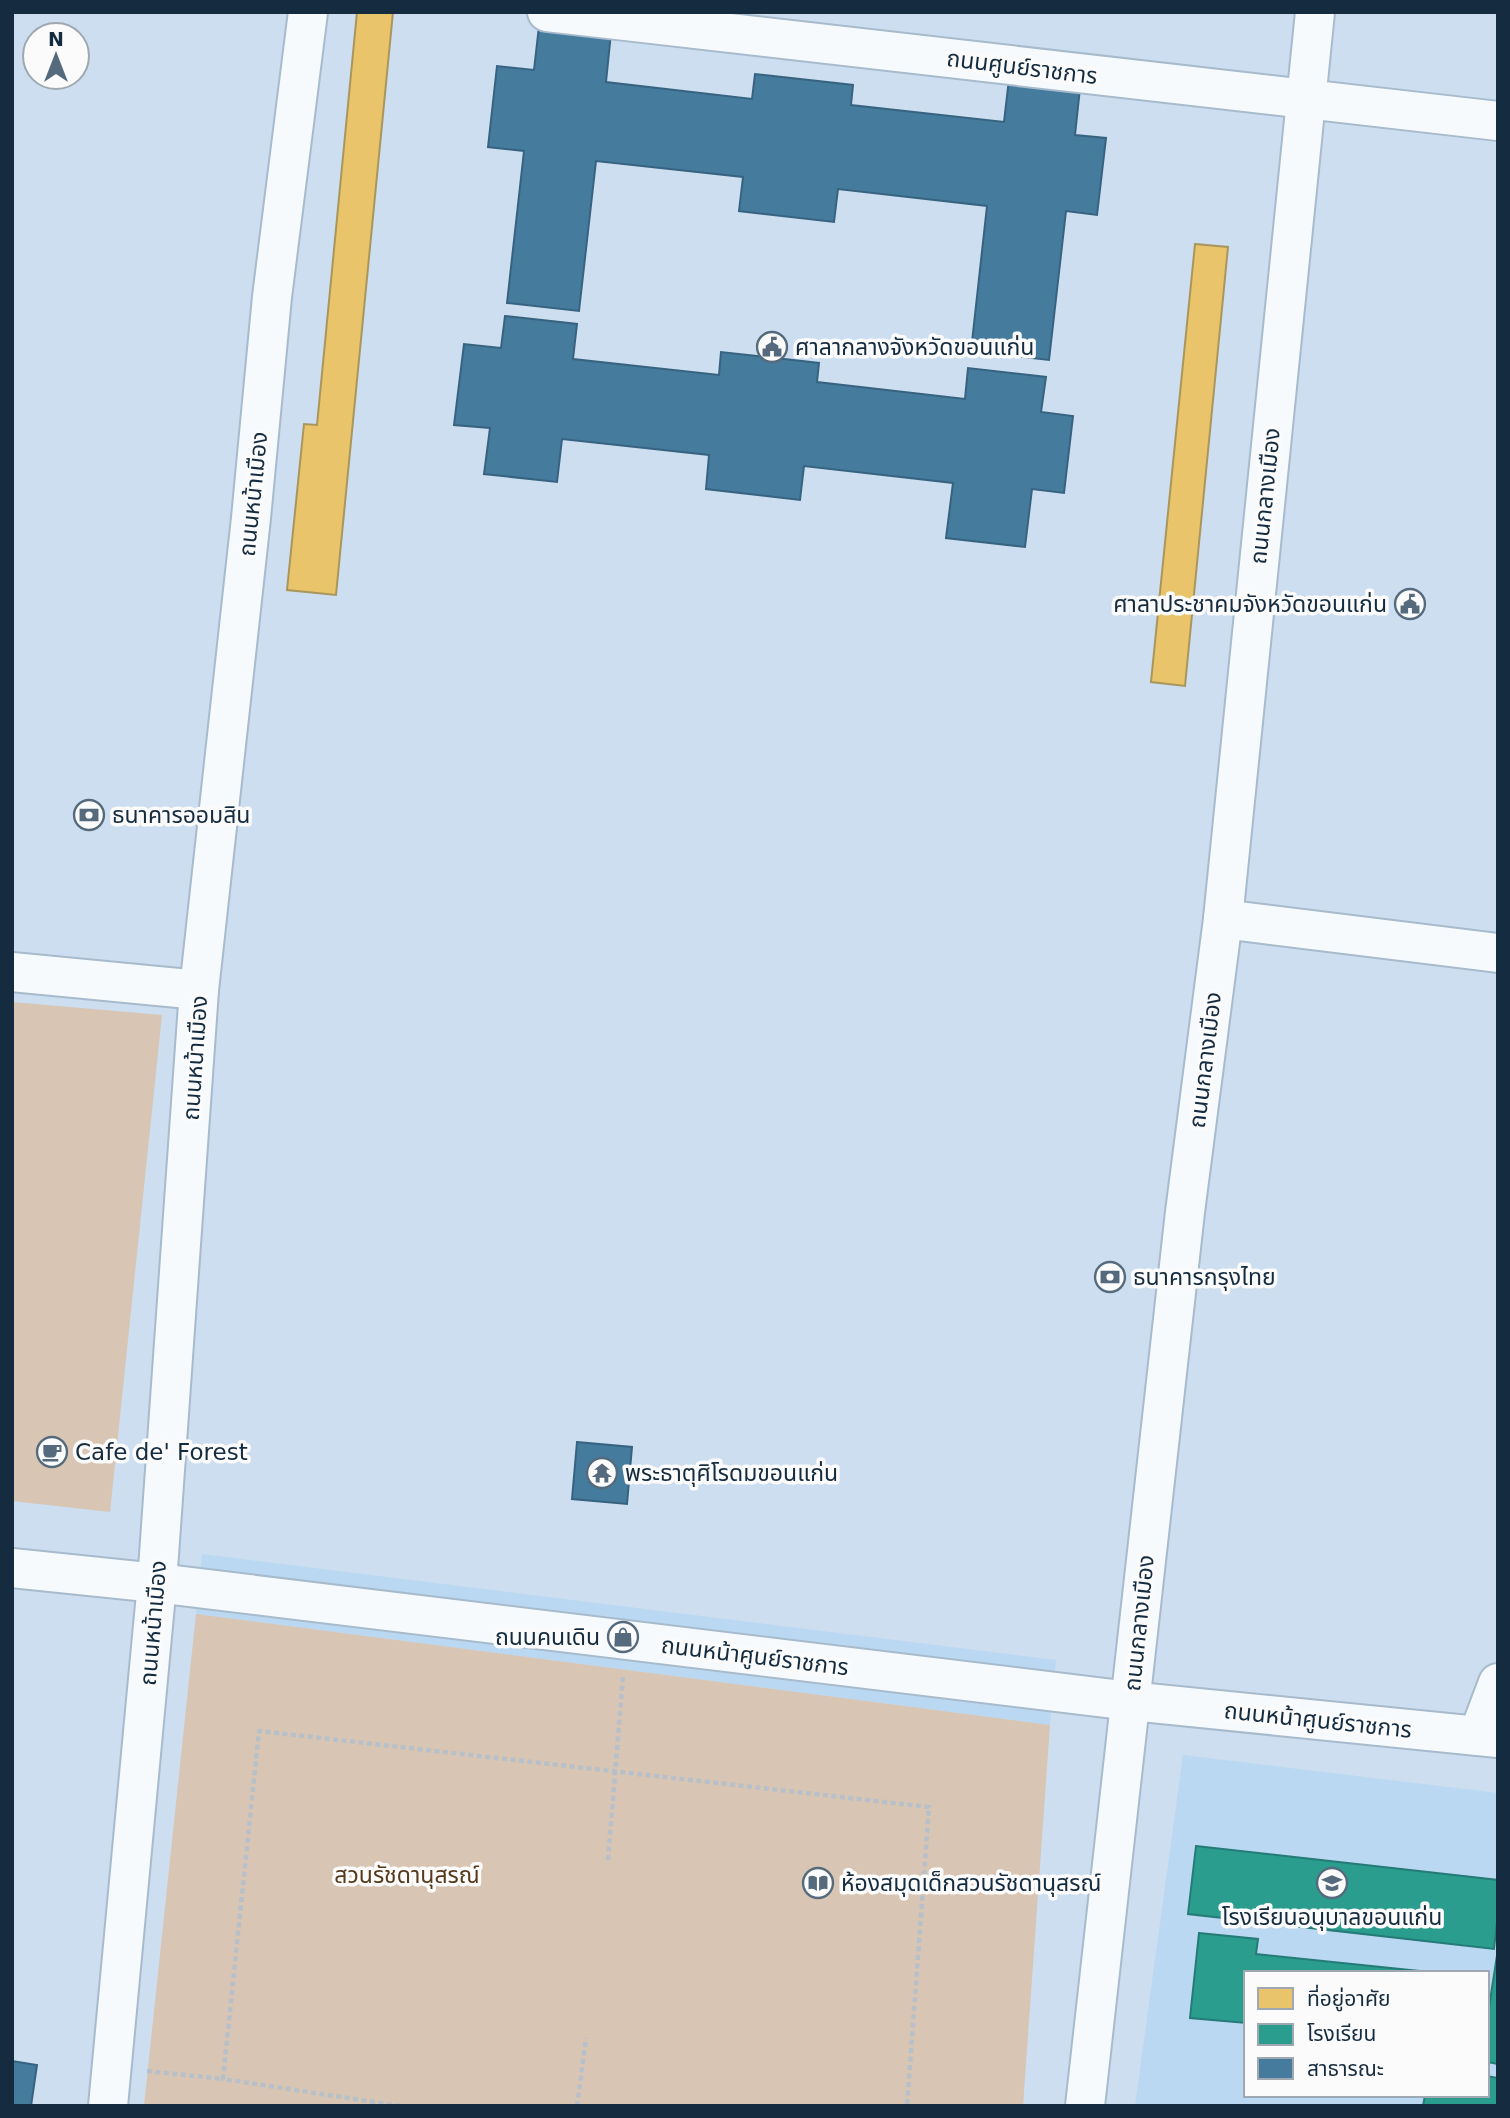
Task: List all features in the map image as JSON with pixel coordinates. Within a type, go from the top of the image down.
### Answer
[{"type":"street","name":"ถนนหน้าเมือง","points":[[109,2090],[157,1583],[199,990],[251,517],[272,297],[307,12]]},
{"type":"street","name":"ถนนศูนย์ราชการ","points":[[547,12],[1498,121]]},
{"type":"street","name":"ถนนกลางเมือง","points":[[1085,2106],[1185,1212],[1223,919],[1315,12]]},
{"type":"street","points":[[1223,919],[1498,953]]},
{"type":"street","points":[[12,972],[199,990]]},
{"type":"street","name":"ถนนหน้าศูนย์ราชการ","points":[[12,1568],[157,1583],[1130,1701],[1488,1737]]},
{"type":"street","points":[[1488,1737],[1498,1683]]},
{"type":"path","points":[[608,1860],[626,1641]]},
{"type":"path","points":[[223,2079],[259,1731],[929,1807],[907,2106]]},
{"type":"path","points":[[577,2106],[586,2038]]},
{"type":"path","points":[[109,2090],[148,2071],[223,2079],[400,2106]]},
{"type":"shaded area","name":"ถนนคนเดิน","points":[[202,1554],[1056,1660],[1050,1725],[196,1614]]},
{"type":"shaded area","name":"โรงเรียนอนุบาลขอนแก่น","points":[[1183,1755],[1498,1793],[1498,2106],[1135,2106]]},
{"type":"green space","points":[[12,1002],[162,1015],[110,1512],[12,1501]]},
{"type":"green space","name":"สวนรัชดานุสรณ์","points":[[196,1614],[1050,1725],[1023,2106],[144,2106]]},
{"type":"building: ที่อยู่อาศัย","points":[[357,12],[393,12],[336,595],[287,590],[304,424],[317,425]]},
{"type":"building: ที่อยู่อาศัย","points":[[1195,244],[1228,247],[1185,686],[1151,682]]},
{"type":"building: โรงเรียน","points":[[1196,1846],[1498,1880],[1494,1949],[1188,1914]]},
{"type":"building: โรงเรียน","points":[[1199,1933],[1258,1939],[1256,1954],[1420,1971],[1244,1971],[1244,2023],[1190,2018]]},
{"type":"building: โรงเรียน","points":[[1498,1949],[1498,2064],[1489,2062],[1489,2007]]},
{"type":"building: โรงเรียน","points":[[1489,2076],[1498,2078],[1498,2106],[1423,2106],[1425,2097],[1489,2097]]},
{"type":"building: สาธารณะ","points":[[539,26],[611,33],[606,82],[752,99],[755,74],[853,85],[851,105],[1004,122],[1009,79],[1080,88],[1075,135],[1106,138],[1097,215],[1066,211],[1049,360],[971,351],[987,206],[838,189],[834,222],[739,211],[743,177],[596,161],[579,311],[507,303],[524,151],[488,147],[497,66],[534,70]]},
{"type":"building: สาธารณะ","points":[[505,316],[577,324],[573,359],[719,375],[721,352],[819,363],[817,382],[965,399],[968,368],[1046,377],[1041,412],[1073,416],[1064,493],[1032,489],[1025,547],[946,538],[953,483],[804,466],[800,500],[706,489],[709,455],[562,439],[557,482],[484,474],[490,428],[454,425],[464,344],[501,348]]},
{"type":"building: สาธารณะ","name":"พระธาตุศิโรดมขอนแก่น","points":[[577,1442],[632,1447],[627,1504],[572,1499]]},
{"type":"building: สาธารณะ","points":[[12,2061],[37,2065],[31,2106],[12,2106]]},
{"type":"place","name":"ศาลากลางจังหวัดขอนแก่น","points":[[772,347]]},
{"type":"place","name":"ศาลาประชาคมจังหวัดขอนแก่น","points":[[1410,604]]},
{"type":"place","name":"ธนาคารออมสิน","points":[[89,815]]},
{"type":"place","name":"ธนาคารกรุงไทย","points":[[1110,1277]]},
{"type":"place","name":"Cafe de' Forest","points":[[52,1452]]},
{"type":"place","name":"พระธาตุศิโรดมขอนแก่น","points":[[602,1473]]},
{"type":"place","name":"ถนนคนเดิน","points":[[623,1637]]},
{"type":"place","name":"ห้องสมุดเด็กสวนรัชดานุสรณ์","points":[[818,1883]]},
{"type":"place","name":"โรงเรียนอนุบาลขอนแก่น","points":[[1332,1883]]}]
